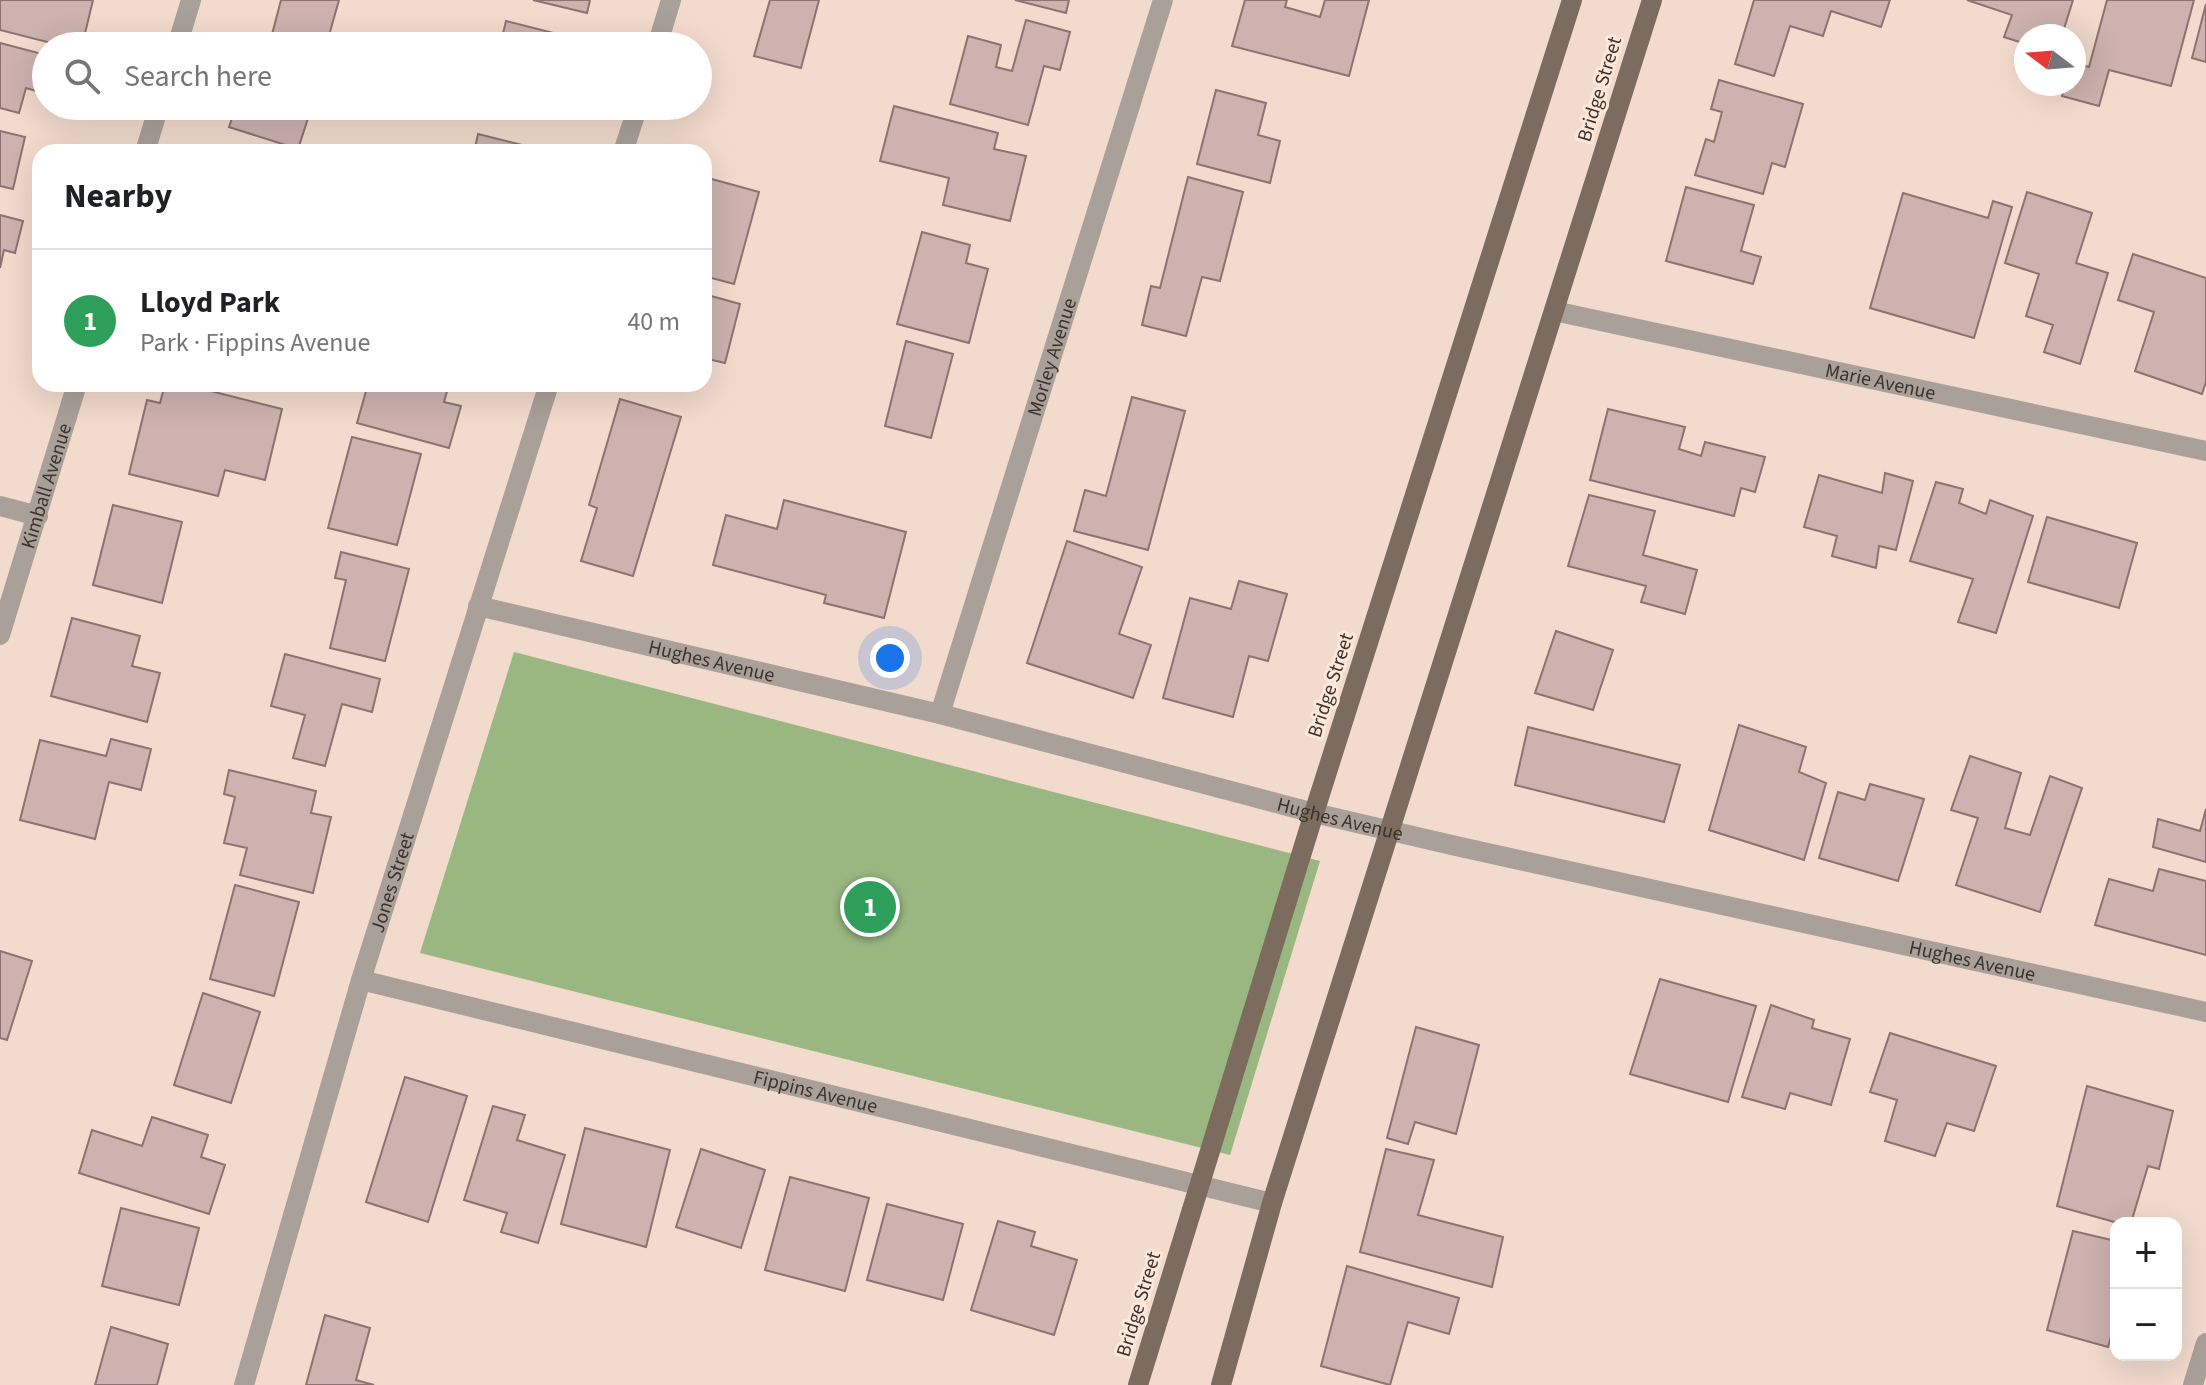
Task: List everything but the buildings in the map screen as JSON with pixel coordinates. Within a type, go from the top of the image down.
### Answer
[{"type":"main road","name":"Bridge Street","points":[[1138,1385],[1314,813],[1572,0]]},
{"type":"main road","name":"Bridge Street","points":[[1221,1385],[1272,1203],[1652,0]]},
{"type":"street","points":[[181,32],[191,0]]},
{"type":"street","points":[[661,32],[671,0]]},
{"type":"street","name":"Morley Avenue","points":[[940,714],[1163,0]]},
{"type":"street","points":[[147,144],[155,120]]},
{"type":"street","points":[[626,144],[633,120]]},
{"type":"street","name":"Marie Avenue","points":[[1554,311],[2206,451]]},
{"type":"street","name":"Kimball Avenue","points":[[0,635],[75,392]]},
{"type":"street","name":"Jones Street","points":[[244,1385],[361,980],[546,392]]},
{"type":"street","points":[[0,506],[38,516]]},
{"type":"street","name":"Hughes Avenue","points":[[478,606],[940,714],[1314,813],[2206,1012]]},
{"type":"street","name":"Fippins Avenue","points":[[361,980],[1272,1203]]},
{"type":"street","points":[[2193,1385],[2206,1343]]},
{"type":"green space","points":[[514,652],[1320,861],[1230,1155],[420,953]]},
{"type":"place","name":"Lloyd Park","points":[[870,907]]}]
